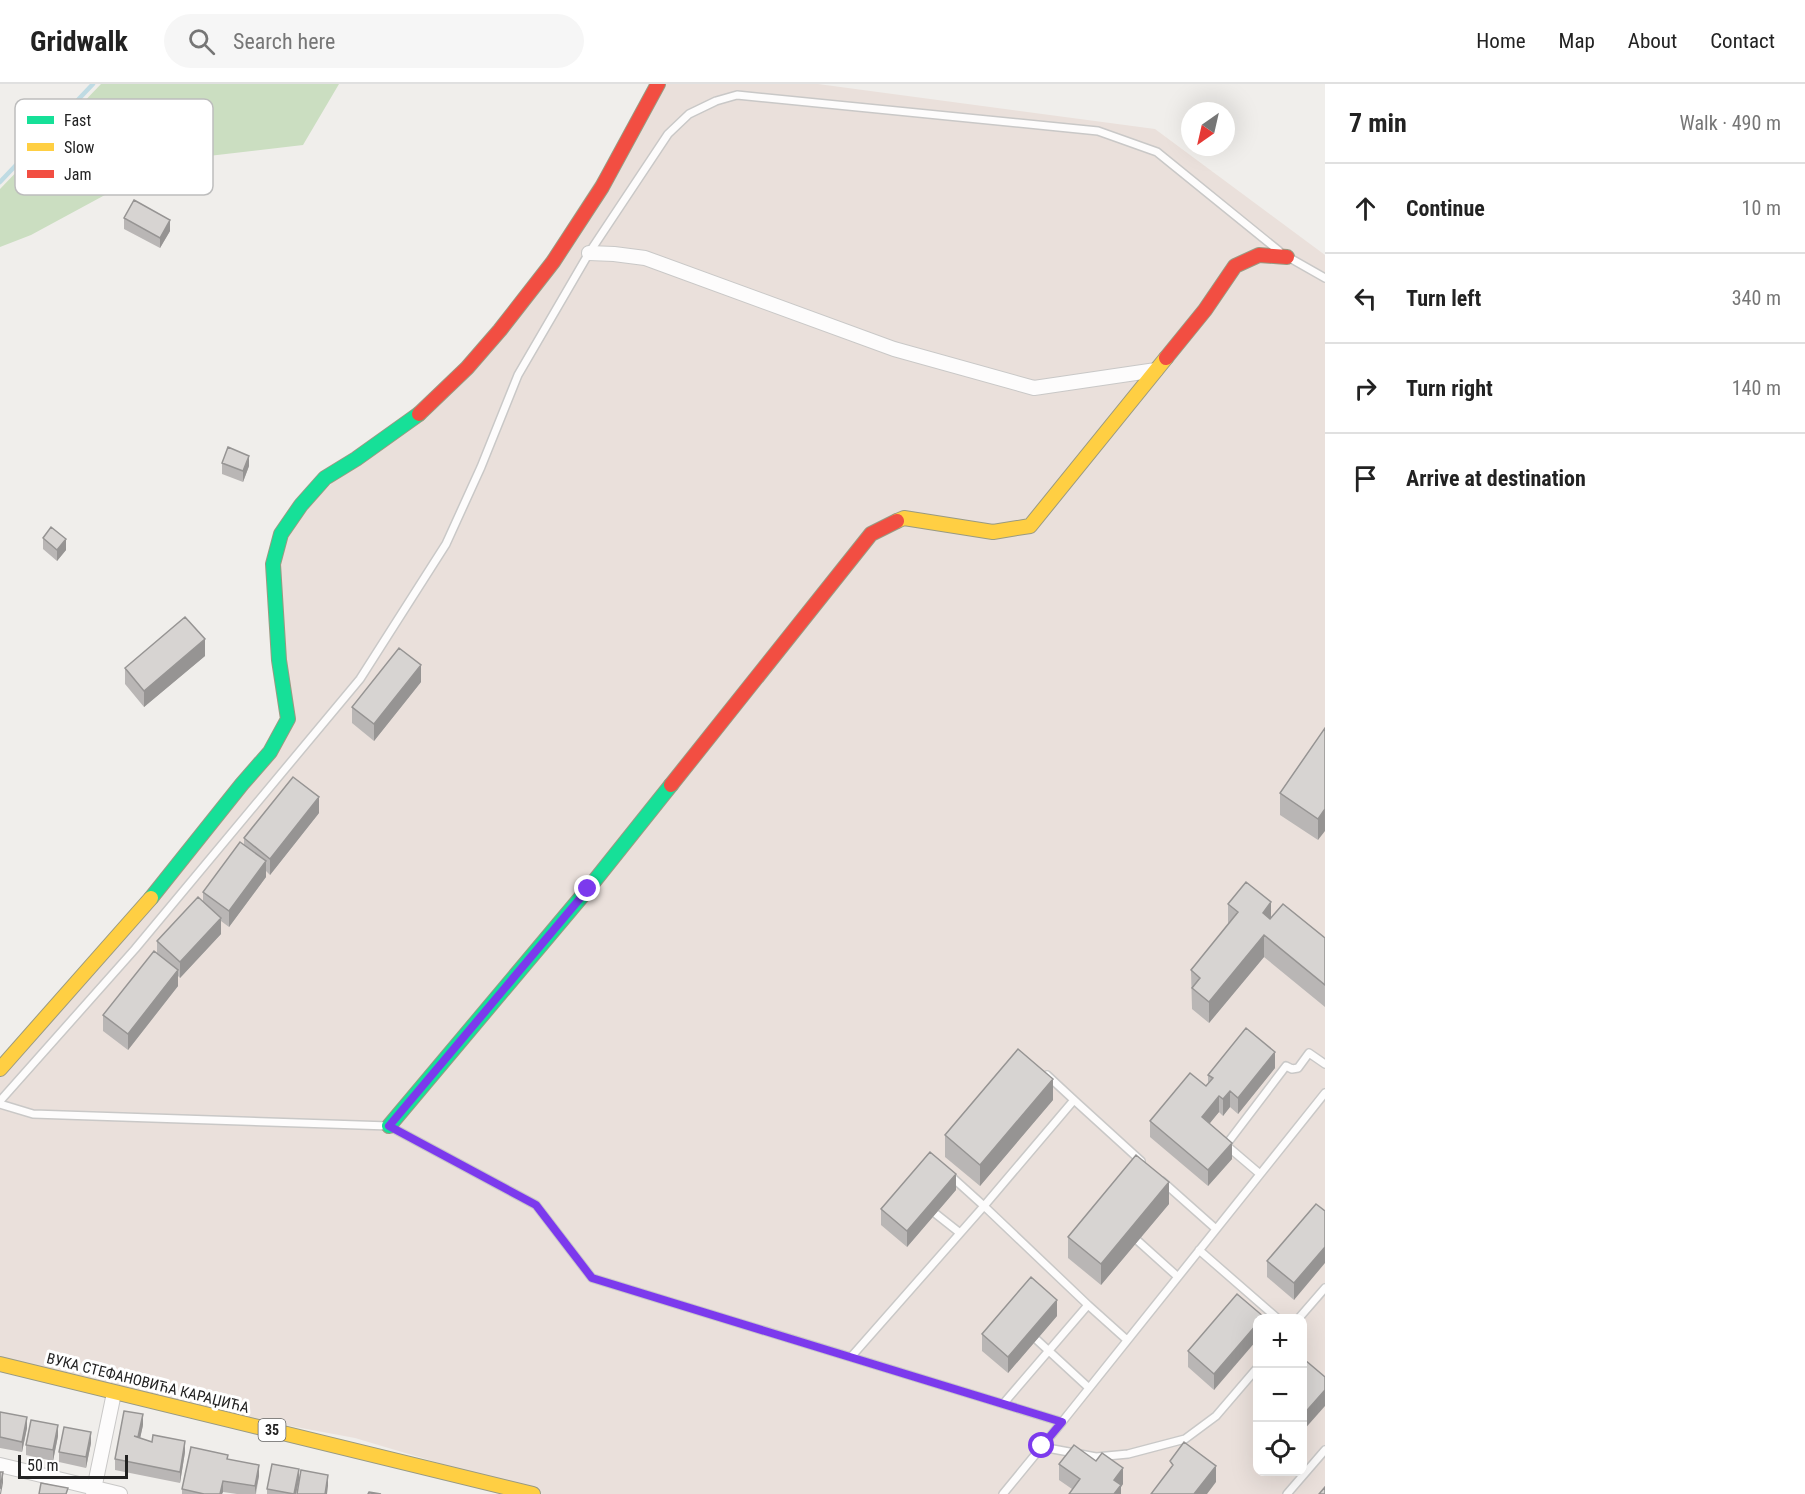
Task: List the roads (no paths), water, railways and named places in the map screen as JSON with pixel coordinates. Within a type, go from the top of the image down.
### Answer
[{"type":"street","points":[[0,1069],[156,893],[270,752],[281,734],[288,719],[279,660],[273,564],[281,534],[301,505],[325,478],[425,410],[500,330],[553,262],[602,188],[658,84]]},
{"type":"street","points":[[589,253],[645,258],[894,349],[1034,388],[1156,370]]},
{"type":"street","points":[[389,1126],[588,889],[871,534],[904,519],[993,532],[1030,526],[1204,310],[1235,266],[1259,255],[1287,257]]},
{"type":"street","name":"ВУКА СТЕФАНОВИЋА КАРАЏИЋА","points":[[0,1364],[533,1494]]},
{"type":"street","points":[[94,1491],[114,1393]]},
{"type":"street","points":[[0,1465],[94,1491],[120,1494]]},
{"type":"lane","points":[[1062,1422],[592,1278],[536,1205],[389,1126],[33,1114],[0,1102],[135,949],[360,679],[446,544],[481,467],[518,375],[589,253],[668,134],[689,114],[716,101],[737,95],[1098,131],[1157,152],[1287,257],[1325,278]]},
{"type":"lane","points":[[1260,1174],[1226,1145],[1286,1066],[1292,1069],[1298,1068],[1309,1053],[1325,1065]]},
{"type":"lane","points":[[1042,1081],[1047,1075],[1145,1165]]},
{"type":"lane","points":[[1003,1494],[1325,1093]]},
{"type":"lane","points":[[851,1357],[1074,1100]]},
{"type":"lane","points":[[1154,1173],[1216,1229]]},
{"type":"lane","points":[[948,1184],[953,1178],[1127,1340]]},
{"type":"lane","points":[[936,1214],[960,1233]]},
{"type":"lane","points":[[1138,1241],[1178,1277]]},
{"type":"lane","points":[[1199,1250],[1271,1314]]},
{"type":"lane","points":[[1302,1314],[1325,1288]]},
{"type":"lane","points":[[1003,1404],[1088,1305]]},
{"type":"lane","points":[[1037,1340],[1089,1388]]},
{"type":"lane","points":[[1042,1446],[1095,1457],[1128,1454],[1185,1439],[1216,1416],[1256,1368]]},
{"type":"lane","points":[[1287,1494],[1325,1450]]},
{"type":"waterway","points":[[79,99],[93,84]]},
{"type":"waterway","points":[[0,182],[15,166]]}]
